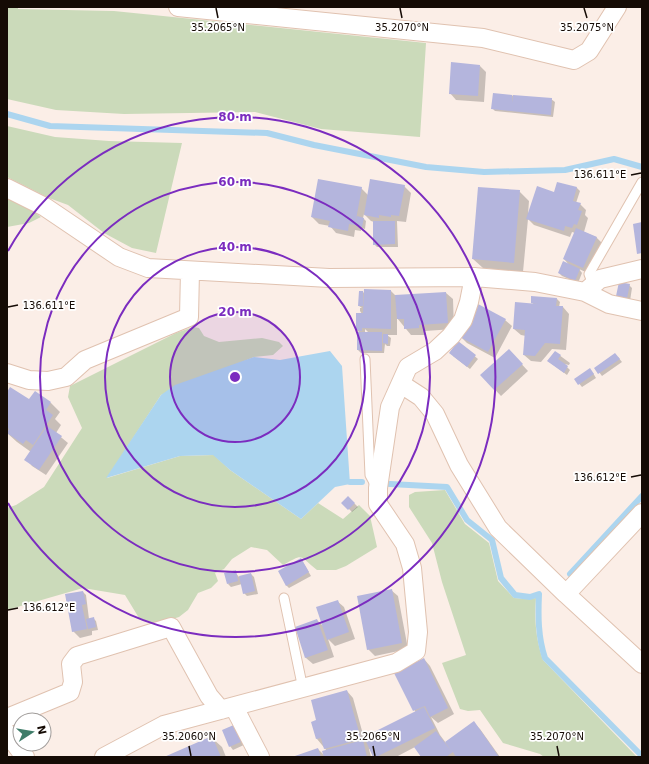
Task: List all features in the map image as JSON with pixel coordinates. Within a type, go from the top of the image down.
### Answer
[{"type":"street","points":[[178,7],[483,38],[574,60],[589,51],[617,7]]},
{"type":"street","points":[[7,188],[45,207],[119,257],[148,268],[328,278],[474,277],[535,282],[589,288],[609,304],[642,311]]},
{"type":"street","points":[[589,288],[600,279],[642,269]]},
{"type":"street","points":[[7,374],[29,380],[48,382],[66,377],[85,360],[189,317],[190,271]]},
{"type":"street","points":[[104,757],[164,725],[396,663],[416,651],[418,632],[412,568],[405,544],[378,504],[378,488],[390,407],[408,367],[435,351],[451,336],[463,320],[469,302],[474,277]]},
{"type":"street","points":[[401,384],[421,398],[435,414],[459,465],[498,528],[566,594],[642,664]]},
{"type":"street","points":[[566,594],[642,513]]},
{"type":"street","points":[[7,718],[70,692],[73,682],[71,664],[77,656],[171,627],[208,696],[227,708],[260,757]]},
{"type":"street","points":[[7,733],[25,757]]},
{"type":"lane","points":[[589,288],[590,274],[642,183]]},
{"type":"lane","points":[[365,359],[370,475],[378,488]]},
{"type":"lane","points":[[284,598],[303,689]]},
{"type":"green space","points":[[7,7],[18,7],[18,9],[114,11],[426,43],[420,137],[321,129],[255,112],[124,114],[56,110],[7,99]]},
{"type":"green space","points":[[7,126],[55,137],[109,141],[182,143],[156,253],[132,248],[104,233],[68,205],[49,198],[7,177]]},
{"type":"green space","points":[[7,196],[17,199],[41,217],[29,223],[7,227]]},
{"type":"green space","points":[[193,327],[199,328],[204,336],[219,342],[262,338],[279,342],[283,346],[273,355],[254,357],[161,395],[107,478],[180,456],[214,455],[230,470],[301,519],[318,503],[343,519],[359,505],[370,516],[377,547],[346,566],[336,570],[317,570],[301,557],[298,557],[283,565],[267,550],[251,547],[232,559],[224,569],[215,573],[218,581],[211,588],[198,593],[188,610],[179,617],[156,624],[139,618],[125,595],[83,588],[7,610],[7,508],[16,505],[44,487],[82,428],[68,397],[70,386],[176,333]]},
{"type":"green space","points":[[445,490],[465,524],[489,543],[498,581],[514,598],[536,598],[536,629],[543,660],[637,757],[544,757],[540,754],[503,743],[480,710],[468,711],[460,709],[442,663],[466,655],[442,582],[432,543],[409,507],[409,495],[415,492]]},
{"type":"water","points":[[330,351],[342,366],[350,484],[335,487],[301,519],[230,470],[213,455],[180,456],[106,478],[161,395],[175,385],[254,357],[280,360]]},
{"type":"building","points":[[451,62],[480,65],[478,96],[449,94]]},
{"type":"building","points":[[493,93],[512,95],[512,103],[513,95],[552,98],[551,115],[491,109]]},
{"type":"building","points":[[318,179],[362,187],[355,225],[349,224],[348,231],[328,227],[330,221],[311,217]]},
{"type":"building","points":[[370,179],[405,185],[399,216],[391,215],[391,217],[379,215],[379,218],[364,215]]},
{"type":"building","points":[[557,182],[577,187],[573,201],[581,203],[578,210],[582,211],[577,225],[574,224],[572,228],[565,226],[564,231],[526,219],[537,186],[554,192]]},
{"type":"building","points":[[478,187],[520,190],[514,263],[472,259]]},
{"type":"building","points":[[357,216],[364,218],[362,227],[355,225]]},
{"type":"building","points":[[373,221],[395,221],[395,244],[373,245]]},
{"type":"building","points":[[642,222],[642,253],[637,254],[633,224]]},
{"type":"building","points":[[576,228],[597,237],[583,268],[563,259]]},
{"type":"building","points":[[563,261],[580,269],[575,281],[558,273]]},
{"type":"building","points":[[619,282],[630,284],[627,298],[616,296]]},
{"type":"building","points":[[364,289],[391,290],[391,329],[362,328],[362,331],[356,330],[356,313],[363,313]]},
{"type":"building","points":[[359,291],[363,291],[363,306],[358,306]]},
{"type":"building","points":[[446,292],[448,323],[419,325],[419,328],[404,329],[404,319],[397,319],[395,295]]},
{"type":"building","points":[[531,296],[557,298],[556,306],[563,306],[560,344],[545,343],[535,356],[523,355],[525,330],[513,329],[515,302],[538,304],[531,303]]},
{"type":"building","points":[[478,304],[506,319],[488,352],[460,337]]},
{"type":"building","points":[[357,332],[382,332],[382,351],[357,350]]},
{"type":"building","points":[[383,334],[388,334],[388,344],[383,343]]},
{"type":"building","points":[[458,341],[476,355],[467,367],[449,353]]},
{"type":"building","points":[[509,349],[523,364],[494,390],[480,375]]},
{"type":"building","points":[[555,351],[561,355],[558,359],[568,366],[564,373],[547,361]]},
{"type":"building","points":[[615,353],[620,359],[598,374],[594,368]]},
{"type":"building","points":[[590,368],[594,374],[578,385],[574,379]]},
{"type":"building","points":[[10,387],[29,399],[35,391],[51,402],[46,410],[53,415],[33,445],[26,440],[23,444],[7,433],[9,429],[7,427],[7,392]]},
{"type":"building","points":[[47,426],[62,436],[39,470],[24,460]]},
{"type":"building","points":[[348,496],[355,503],[348,510],[341,503]]},
{"type":"building","points":[[301,558],[309,572],[286,586],[278,571]]},
{"type":"building","points":[[236,570],[238,581],[227,584],[224,573]]},
{"type":"building","points":[[251,573],[255,591],[243,594],[239,576]]},
{"type":"building","points":[[392,589],[402,643],[367,650],[357,596]]},
{"type":"building","points":[[83,591],[86,604],[82,605],[80,596],[87,629],[72,632],[65,594]]},
{"type":"building","points":[[338,600],[349,632],[327,640],[316,607]]},
{"type":"building","points":[[94,617],[96,627],[88,629],[86,619]]},
{"type":"building","points":[[317,619],[328,650],[305,658],[295,627]]},
{"type":"building","points":[[424,658],[448,708],[430,717],[425,706],[413,711],[394,673]]},
{"type":"building","points":[[347,690],[361,739],[324,749],[321,738],[316,739],[311,722],[316,720],[311,700]]},
{"type":"building","points":[[424,707],[435,728],[376,757],[373,757],[364,737]]},
{"type":"building","points":[[474,721],[499,757],[456,757],[453,752],[446,757],[421,757],[414,747],[436,731],[451,751],[445,742]]},
{"type":"building","points":[[236,724],[243,741],[229,747],[222,730]]},
{"type":"building","points":[[212,736],[221,757],[164,757]]},
{"type":"building","points":[[363,740],[367,757],[324,757],[322,751]]},
{"type":"building","points":[[318,748],[321,757],[292,757]]},
{"type":"waterway","points":[[7,114],[50,126],[267,133],[314,145],[426,167],[484,172],[565,170],[614,159],[642,167]]},
{"type":"waterway","points":[[350,482],[362,482]]},
{"type":"waterway","points":[[390,484],[447,487],[467,520],[492,540],[501,578],[515,595],[530,597],[539,594],[539,626],[545,658],[642,756]]},
{"type":"waterway","points":[[570,574],[642,496]]}]
